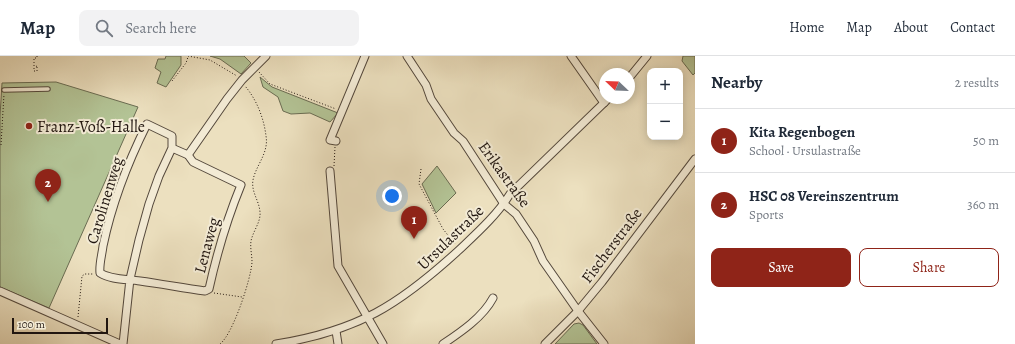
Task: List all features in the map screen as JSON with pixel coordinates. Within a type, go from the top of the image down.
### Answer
[{"type":"street","points":[[188,155],[227,99],[266,56]]},
{"type":"street","points":[[336,141],[330,140],[365,56]]},
{"type":"street","name":"Erikastraße","points":[[407,56],[426,85],[431,99],[454,133],[463,140],[504,204],[516,214],[534,241],[543,261],[578,311],[604,344]]},
{"type":"street","points":[[570,56],[599,92]]},
{"type":"street","points":[[635,71],[647,56]]},
{"type":"street","name":"Ursulastraße","points":[[276,344],[336,331],[368,318],[414,290],[440,268],[504,204],[510,194],[603,104]]},
{"type":"street","name":"Carolinenweg","points":[[102,275],[105,237],[112,210],[125,172],[147,124],[172,136],[172,148]]},
{"type":"street","points":[[123,344],[130,279],[148,204],[172,148]]},
{"type":"street","name":"Lenaweg","points":[[102,275],[205,291],[209,289],[228,216],[241,185],[193,162],[188,155],[172,148]]},
{"type":"street","name":"Fischerstraße","points":[[546,344],[578,311],[695,159]]},
{"type":"street","points":[[330,171],[338,266],[383,344]]},
{"type":"street","points":[[0,291],[74,325],[120,344]]},
{"type":"street","points":[[443,344],[476,319],[489,307],[493,298]]},
{"type":"street","points":[[336,331],[338,344]]},
{"type":"lane","points":[[4,90],[48,89]]},
{"type":"path","points":[[37,56],[37,58],[34,58],[34,71],[37,71],[37,67]]},
{"type":"path","points":[[172,82],[186,63],[188,56],[210,60],[242,81],[256,102],[266,138],[266,148],[253,179],[252,189],[258,200],[260,213],[251,241],[250,270],[234,322],[220,344]]},
{"type":"path","points":[[255,67],[270,84],[342,112]]},
{"type":"path","points":[[0,145],[4,90]]},
{"type":"path","points":[[330,171],[334,166],[336,141]]},
{"type":"path","points":[[421,170],[419,184],[442,229],[459,249]]},
{"type":"path","points":[[74,325],[79,314],[82,276],[85,274],[102,275]]},
{"type":"path","points":[[209,289],[212,292],[242,297]]},
{"type":"green space","points":[[166,56],[181,56],[181,65],[166,87],[157,83],[161,72],[155,68],[158,59],[165,59]]},
{"type":"green space","points":[[210,56],[244,56],[251,63],[241,74],[220,59]]},
{"type":"green space","points":[[683,56],[695,56],[695,73],[693,75],[682,61]]},
{"type":"green space","points":[[260,77],[272,87],[338,113],[330,122],[310,113],[291,114],[283,111],[278,97],[263,87]]},
{"type":"green space","points":[[56,82],[138,107],[49,308],[0,287],[0,116],[2,83]]},
{"type":"green space","points":[[437,166],[456,193],[436,213],[422,184]]},
{"type":"green space","points":[[579,323],[583,325],[597,344],[555,344],[574,324]]},
{"type":"place","name":"Franz-Voß-Halle","points":[[29,126]]},
{"type":"place","name":"HSC 08 Vereinszentrum","points":[[48,202]]},
{"type":"place","name":"Kita Regenbogen","points":[[414,239]]}]
